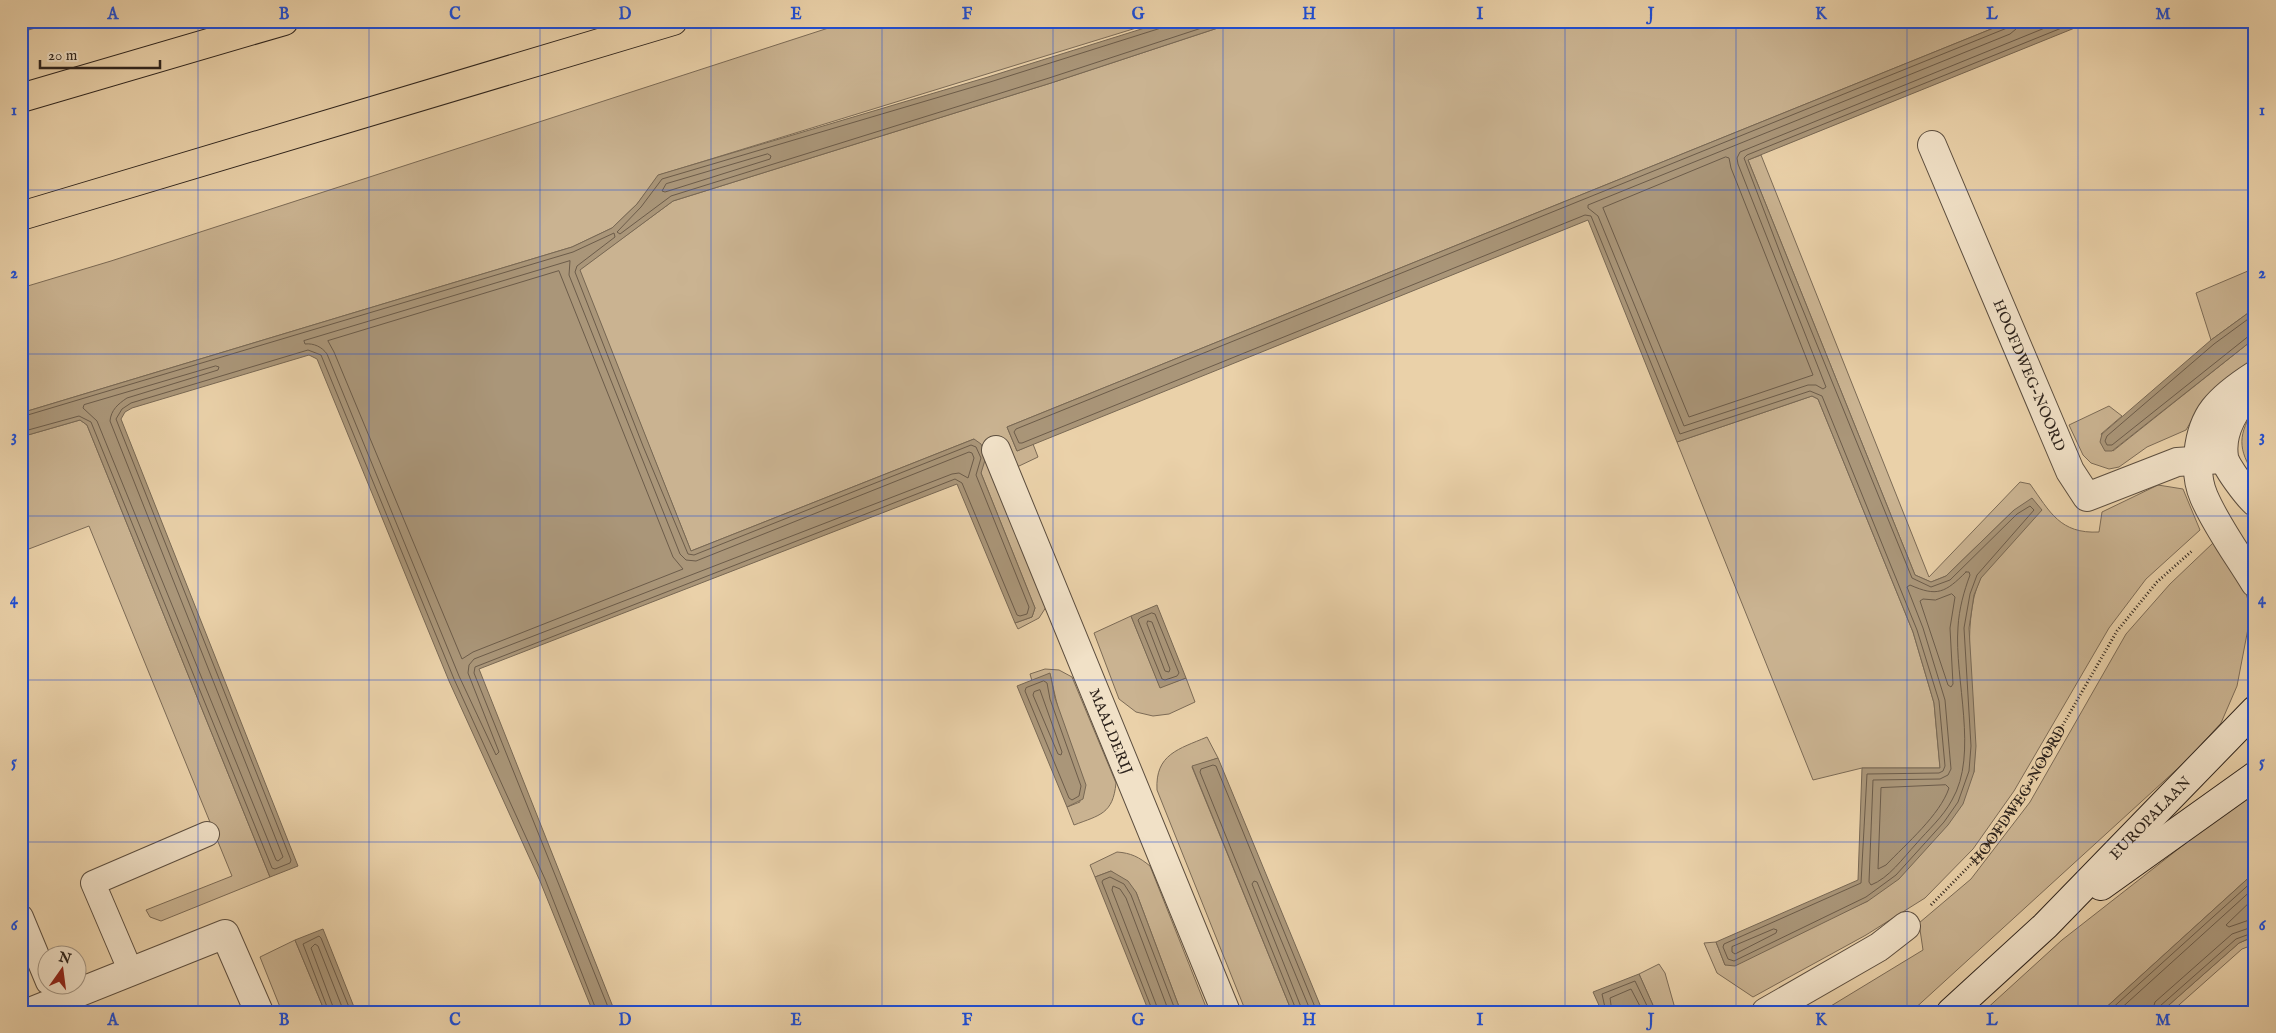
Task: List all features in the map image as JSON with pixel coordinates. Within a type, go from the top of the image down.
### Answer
[{"type":"highway","points":[[21,98],[284,21]]},
{"type":"highway","points":[[21,216],[672,21]]},
{"type":"street","name":"HOOFDWEG-NOORD","points":[[1932,145],[2070,471],[2087,497],[2177,462],[2224,459]]},
{"type":"street","points":[[2255,375],[2240,385],[2214,409],[2202,433],[2197,460],[2203,496],[2255,583]]},
{"type":"street","points":[[2255,387],[2240,402],[2225,433],[2224,459],[2255,502]]},
{"type":"street","name":"MAALDERIJ","points":[[996,450],[1226,1012]]},
{"type":"street","name":"EUROPALAAN","points":[[1951,1012],[2045,926],[2255,710]]},
{"type":"street","name":"EUROPALAAN","points":[[2045,926],[2255,776]]},
{"type":"street","points":[[1766,1012],[1880,947],[1906,926]]},
{"type":"street","points":[[88,982],[131,972],[225,934],[259,1012]]},
{"type":"street","points":[[30,1012],[45,996]]},
{"type":"lane","points":[[131,972],[93,883],[207,834]]},
{"type":"lane","points":[[21,917],[38,960]]},
{"type":"path","name":"HOOFDWEG-NOORD","points":[[1906,926],[1938,899],[1982,853],[2022,796],[2116,631],[2157,582],[2220,527]]},
{"type":"shaded area","points":[[21,21],[61,21],[21,32]]},
{"type":"shaded area","points":[[850,21],[1159,21],[659,175],[637,204],[612,228],[572,247],[21,413],[21,288],[111,261]]},
{"type":"shaded area","points":[[1239,21],[2011,21],[1007,427],[1017,451],[1033,444],[1038,457],[996,477],[1048,604],[1039,618],[1018,629],[1015,623],[1032,617],[1035,608],[981,473],[974,439],[691,551],[579,270],[673,201],[1051,83]]},
{"type":"shaded area","points":[[1761,155],[1929,577],[2020,482],[2030,484],[2057,519],[2065,525],[2086,532],[2099,532],[2102,512],[2158,485],[2183,489],[2200,530],[2146,579],[2109,628],[2014,791],[1973,849],[1925,898],[1866,935],[1753,997],[1717,973],[1704,943],[1716,942],[1725,965],[1868,901],[1974,772],[1975,750],[1970,640],[1974,597],[1986,565],[2014,510],[1946,576],[1931,582],[1915,575],[1748,160]]},
{"type":"shaded area","points":[[2255,268],[2255,308],[2211,340],[2196,293]]},
{"type":"shaded area","points":[[2255,338],[2255,358],[2216,388],[2200,406],[2186,430],[2147,447],[2119,467],[2109,469],[2091,463],[2083,455],[2069,425],[2109,406],[2122,416],[2101,434],[2113,451]]},
{"type":"shaded area","points":[[1812,396],[1818,399],[1913,632],[1934,703],[1940,768],[1862,768],[1813,780],[1677,442]]},
{"type":"shaded area","points":[[2255,407],[2255,476],[2245,457],[2242,442],[2245,426]]},
{"type":"shaded area","points":[[80,420],[87,425],[270,877],[161,921],[150,917],[146,910],[232,876],[89,526],[21,552],[21,437]]},
{"type":"shaded area","points":[[2213,543],[2243,580],[2251,613],[2237,686],[2221,723],[2187,760],[1911,1012],[1821,1012],[1923,950],[1919,923],[1971,879],[2030,802],[2126,634],[2170,584]]},
{"type":"shaded area","points":[[1131,616],[1160,687],[1186,678],[1195,702],[1169,714],[1153,716],[1136,712],[1119,699],[1094,633]]},
{"type":"shaded area","points":[[1045,669],[1059,670],[1072,677],[1116,783],[1112,801],[1104,812],[1074,825],[1067,807],[1080,802],[1050,674],[1032,681],[1030,674]]},
{"type":"shaded area","points":[[1207,737],[1218,758],[1192,767],[1292,1012],[1246,1012],[1157,790],[1157,778],[1160,768],[1165,761],[1178,750]]},
{"type":"shaded area","points":[[2255,789],[2255,872],[2101,1012],[1983,1012],[2062,940]]},
{"type":"shaded area","points":[[1117,852],[1135,856],[1150,866],[1208,1012],[1181,1012],[1136,892],[1111,871],[1095,877],[1090,865]]},
{"type":"shaded area","points":[[2255,936],[2255,944],[2242,949],[2171,1012],[2161,1012],[2239,943]]},
{"type":"shaded area","points":[[295,940],[325,1012],[282,1012],[260,957]]},
{"type":"shaded area","points":[[1659,964],[1665,973],[1676,1012],[1656,1012],[1639,974]]},
{"type":"water","points":[[1167,21],[1239,21],[1051,83],[673,201],[580,270],[691,551],[974,439],[981,444],[986,457],[981,473],[1035,608],[1032,617],[1015,623],[957,484],[479,669],[615,1012],[593,1012],[540,881],[449,681],[317,359],[309,355],[132,408],[125,412],[121,419],[298,866],[270,877],[87,425],[80,420],[21,437],[21,413],[572,247],[612,228],[637,204],[658,175],[988,77]]},
{"type":"water","points":[[2011,21],[2092,21],[1748,160],[1915,575],[1931,582],[1946,576],[2014,510],[2032,498],[2042,510],[1981,578],[1974,595],[1969,628],[1976,746],[1974,772],[1963,804],[1948,825],[1899,879],[1868,901],[1735,966],[1725,965],[1716,942],[1858,880],[1862,768],[1940,768],[1934,703],[1913,632],[1818,399],[1812,396],[1677,442],[1588,220],[1017,451],[1007,427]]},
{"type":"water","points":[[2255,308],[2255,338],[2112,451],[2105,451],[2100,442],[2102,434],[2211,340]]},
{"type":"water","points":[[1157,605],[1186,678],[1160,688],[1131,616]]},
{"type":"water","points":[[1050,673],[1055,698],[1086,785],[1083,799],[1067,807],[1017,686]]},
{"type":"water","points":[[1218,758],[1323,1012],[1292,1012],[1192,766]]},
{"type":"water","points":[[1111,871],[1128,881],[1136,892],[1181,1012],[1149,1012],[1095,877]]},
{"type":"water","points":[[2255,872],[2255,936],[2239,943],[2161,1012],[2101,1012]]},
{"type":"water","points":[[323,929],[356,1012],[325,1012],[295,940]]},
{"type":"water","points":[[1639,974],[1656,1012],[1602,1012],[1593,992]]}]
